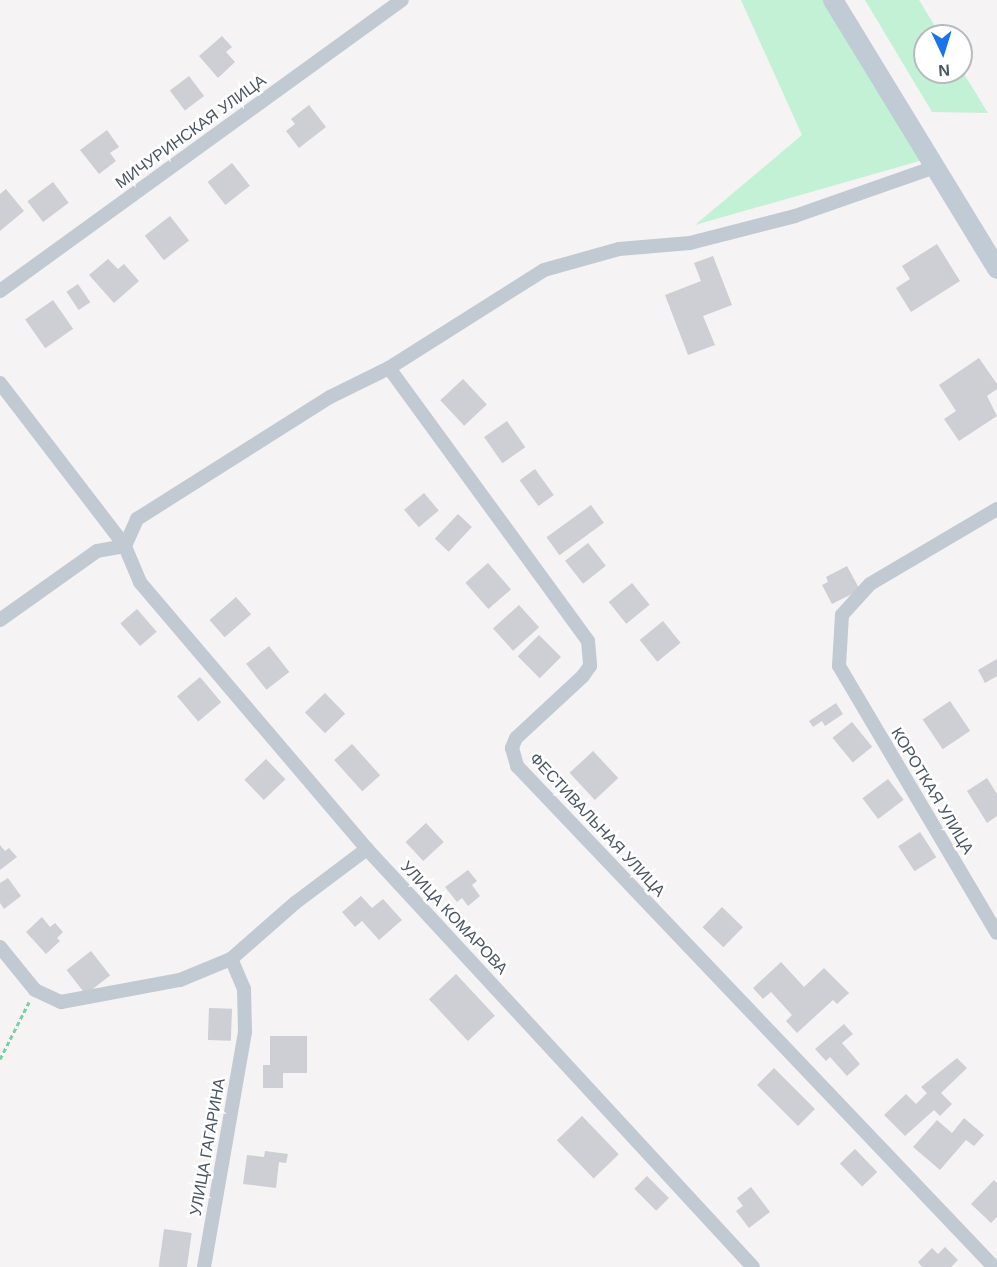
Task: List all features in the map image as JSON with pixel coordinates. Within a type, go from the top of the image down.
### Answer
[{"type":"street","name":"МИЧУРИНСКАЯ УЛИЦА","points":[[0,291],[402,0]]},
{"type":"street","points":[[833,0],[997,269]]},
{"type":"street","points":[[0,620],[97,551],[125,546],[137,519],[330,397],[389,368],[544,270],[619,249],[690,243],[795,216],[935,167]]},
{"type":"street","name":"ФЕСТИВАЛЬНАЯ УЛИЦА","points":[[389,368],[588,641],[591,666],[516,738],[512,748],[517,766],[994,1267]]},
{"type":"street","name":"УЛИЦА КОМАРОВА","points":[[0,383],[125,546],[140,582],[367,849],[753,1267]]},
{"type":"street","name":"КОРОТКАЯ УЛИЦА","points":[[997,509],[870,584],[842,615],[839,666],[997,933]]},
{"type":"street","points":[[0,946],[35,990],[61,1002],[79,1001],[180,980],[231,960],[295,903],[367,849]]},
{"type":"street","name":"УЛИЦА ГАГАРИНА","points":[[204,1267],[245,1032],[244,988],[231,960]]},
{"type":"path","points":[[0,1059],[35,990]]},
{"type":"green space","points":[[741,0],[825,0],[923,160],[695,225],[802,135]]},
{"type":"green space","points":[[865,0],[919,0],[934,24],[913,24],[913,80]]},
{"type":"green space","points":[[915,84],[970,84],[988,113],[932,112]]},
{"type":"building","points":[[222,36],[232,47],[226,52],[235,62],[218,78],[199,56]]},
{"type":"building","points":[[189,76],[204,96],[185,110],[170,90]]},
{"type":"building","points":[[309,105],[326,127],[299,148],[286,131],[295,124],[291,119]]},
{"type":"building","points":[[107,130],[119,147],[110,153],[116,161],[99,174],[80,150]]},
{"type":"building","points":[[232,163],[250,186],[225,205],[208,182]]},
{"type":"building","points":[[53,182],[69,203],[43,222],[27,201]]},
{"type":"building","points":[[6,189],[24,211],[0,231],[0,194]]},
{"type":"building","points":[[170,216],[189,240],[164,260],[145,236]]},
{"type":"building","points":[[937,244],[960,281],[911,312],[896,288],[910,279],[902,266]]},
{"type":"building","points":[[713,256],[732,305],[703,316],[715,345],[688,355],[665,295],[701,281],[694,263]]},
{"type":"building","points":[[108,259],[118,269],[124,264],[139,281],[114,303],[89,275]]},
{"type":"building","points":[[78,284],[90,302],[79,310],[66,292]]},
{"type":"building","points":[[53,300],[73,329],[45,348],[25,320]]},
{"type":"building","points":[[979,358],[997,384],[997,389],[987,396],[997,416],[959,441],[944,419],[956,411],[939,385]]},
{"type":"building","points":[[463,379],[487,405],[464,426],[440,400]]},
{"type":"building","points":[[507,421],[525,447],[502,463],[484,437]]},
{"type":"building","points":[[535,469],[554,495],[538,506],[520,480]]},
{"type":"building","points":[[424,493],[439,511],[419,527],[404,510]]},
{"type":"building","points":[[591,505],[604,523],[559,555],[547,537]]},
{"type":"building","points":[[458,514],[472,527],[449,552],[435,539]]},
{"type":"building","points":[[588,543],[606,566],[583,584],[565,561]]},
{"type":"building","points":[[488,563],[511,589],[488,609],[465,583]]},
{"type":"building","points":[[847,566],[860,590],[832,604],[822,585],[828,582],[826,577]]},
{"type":"building","points":[[632,583],[650,605],[626,624],[609,602]]},
{"type":"building","points":[[236,597],[251,614],[225,637],[210,620]]},
{"type":"building","points":[[519,605],[539,627],[513,651],[493,628]]},
{"type":"building","points":[[137,609],[157,632],[140,646],[120,623]]},
{"type":"building","points":[[663,621],[681,643],[657,662],[640,640]]},
{"type":"building","points":[[539,635],[561,657],[540,678],[518,656]]},
{"type":"building","points":[[269,646],[289,672],[266,690],[246,664]]},
{"type":"building","points":[[997,659],[997,676],[985,683],[978,670]]},
{"type":"building","points":[[200,677],[221,702],[198,722],[177,696]]},
{"type":"building","points":[[325,693],[345,714],[325,733],[305,712]]},
{"type":"building","points":[[950,701],[970,731],[943,749],[923,719]]},
{"type":"building","points":[[836,703],[843,714],[825,726],[822,721],[813,727],[809,721]]},
{"type":"building","points":[[852,722],[872,747],[853,763],[833,738]]},
{"type":"building","points":[[352,744],[380,775],[362,791],[334,760]]},
{"type":"building","points":[[593,751],[618,778],[595,800],[570,773]]},
{"type":"building","points":[[266,759],[285,779],[264,800],[244,780]]},
{"type":"building","points":[[987,778],[997,794],[997,816],[987,823],[967,791]]},
{"type":"building","points":[[888,779],[904,800],[878,819],[862,798]]},
{"type":"building","points":[[426,823],[444,842],[423,861],[406,842]]},
{"type":"building","points":[[920,832],[936,857],[915,871],[898,846]]},
{"type":"building","points":[[0,845],[5,851],[9,848],[17,857],[0,870]]},
{"type":"building","points":[[468,870],[477,881],[472,885],[480,896],[468,906],[462,898],[457,902],[445,887]]},
{"type":"building","points":[[8,878],[21,896],[4,909],[0,903],[0,883]]},
{"type":"building","points":[[361,896],[372,908],[383,899],[402,920],[379,940],[362,921],[355,927],[342,912]]},
{"type":"building","points":[[722,907],[743,927],[723,947],[703,927]]},
{"type":"building","points":[[42,917],[50,927],[55,923],[63,932],[57,938],[60,941],[46,954],[26,932]]},
{"type":"building","points":[[91,951],[110,975],[86,995],[67,970]]},
{"type":"building","points":[[781,962],[804,987],[824,968],[849,993],[837,1004],[833,1000],[797,1033],[786,1021],[792,1015],[771,992],[763,999],[753,988]]},
{"type":"building","points":[[456,974],[495,1016],[468,1041],[429,999]]},
{"type":"building","points":[[209,1008],[232,1009],[231,1041],[208,1040]]},
{"type":"building","points":[[844,1024],[853,1034],[842,1043],[860,1064],[847,1076],[830,1057],[826,1061],[815,1049]]},
{"type":"building","points":[[270,1036],[307,1036],[307,1073],[283,1073],[283,1088],[263,1088],[263,1065],[270,1065]]},
{"type":"building","points":[[957,1058],[967,1068],[941,1093],[952,1104],[940,1116],[934,1110],[905,1136],[884,1115],[906,1094],[916,1104],[927,1093],[921,1087]]},
{"type":"building","points":[[774,1068],[815,1109],[798,1126],[757,1085]]},
{"type":"building","points":[[582,1116],[619,1154],[594,1178],[557,1140]]},
{"type":"building","points":[[964,1118],[984,1135],[974,1146],[966,1140],[940,1170],[913,1147],[937,1120],[952,1133]]},
{"type":"building","points":[[855,1149],[877,1172],[862,1187],[840,1164]]},
{"type":"building","points":[[265,1151],[288,1154],[286,1163],[279,1162],[276,1188],[243,1184],[247,1155],[264,1157]]},
{"type":"building","points":[[647,1176],[669,1198],[656,1211],[634,1189]]},
{"type":"building","points":[[994,1180],[997,1183],[997,1217],[991,1223],[971,1204]]},
{"type":"building","points":[[751,1187],[770,1212],[749,1228],[736,1211],[743,1206],[737,1198]]},
{"type":"building","points":[[164,1229],[192,1233],[187,1267],[159,1267]]},
{"type":"building","points":[[945,1247],[958,1260],[951,1267],[922,1267],[918,1262],[932,1248],[938,1254]]}]
